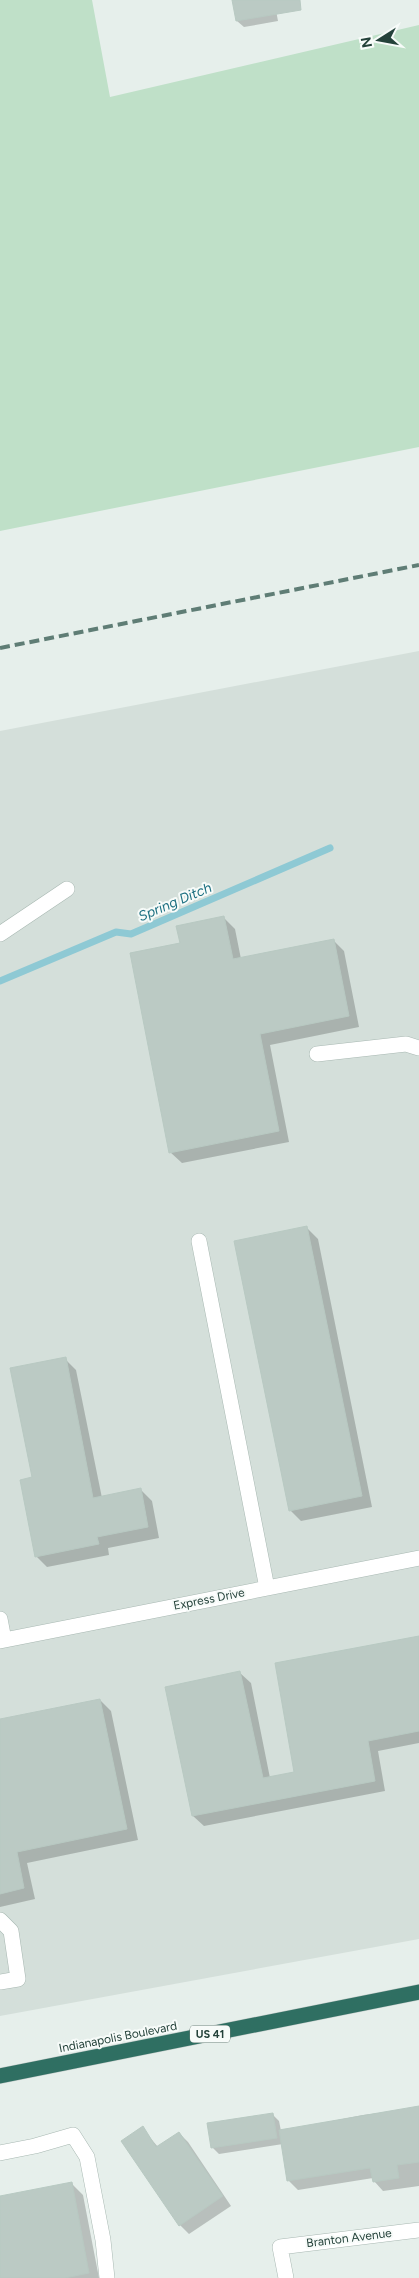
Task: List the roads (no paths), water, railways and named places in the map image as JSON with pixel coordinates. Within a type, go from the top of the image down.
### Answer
[{"type":"highway","name":"Indianapolis Boulevard","points":[[0,2076],[419,1992]]},
{"type":"street","points":[[0,934],[67,889]]},
{"type":"street","points":[[317,1054],[406,1044],[419,1048]]},
{"type":"street","points":[[198,1241],[267,1588]]},
{"type":"street","name":"Express Drive","points":[[2,1640],[419,1558]]},
{"type":"street","points":[[0,1619],[2,1640]]},
{"type":"street","points":[[0,1920],[11,1931],[18,1979],[0,1982]]},
{"type":"street","points":[[0,2153],[74,2135],[87,2157],[103,2240],[107,2278]]},
{"type":"street","name":"Branton Avenue","points":[[286,2278],[280,2247],[419,2230]]},
{"type":"waterway","name":"Spring Ditch","points":[[0,981],[116,932],[131,934],[330,848]]},
{"type":"railway","points":[[0,648],[419,565]]}]
